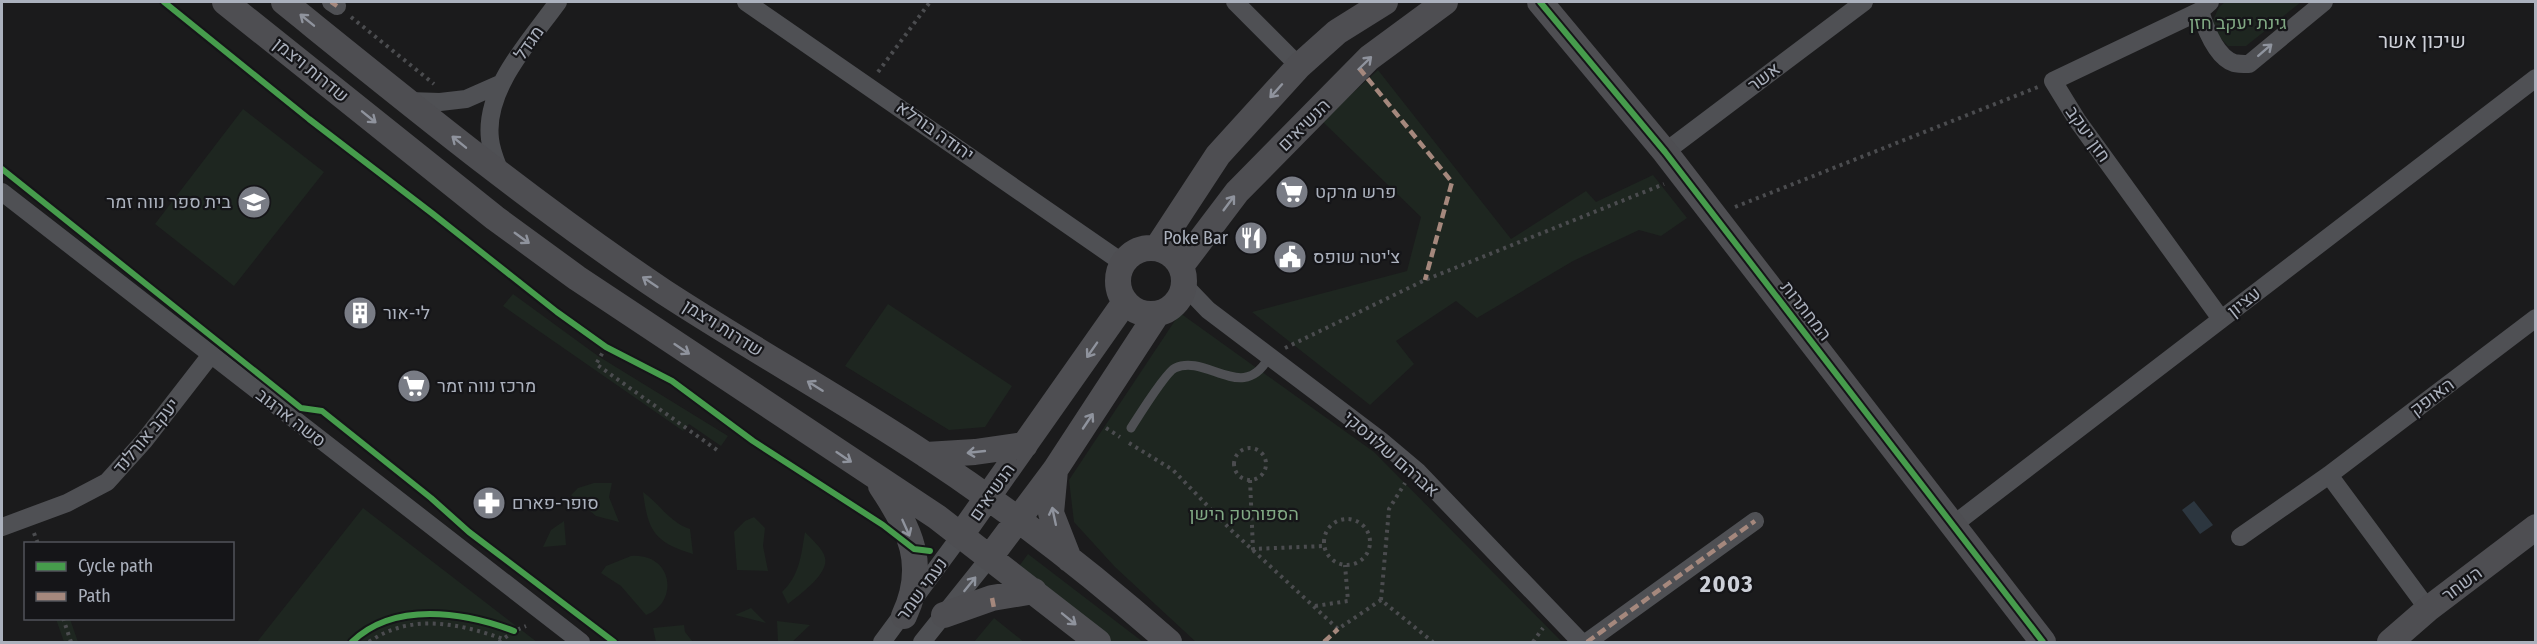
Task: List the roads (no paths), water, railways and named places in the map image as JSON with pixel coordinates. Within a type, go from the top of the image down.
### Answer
[{"type":"main road","name":"שדרות ויצמן","points":[[225,2],[495,218],[568,272],[961,535],[1098,642]]},
{"type":"main road","name":"שדרות ויצמן","points":[[284,2],[502,176],[665,292],[926,455],[1069,559],[1170,642]]},
{"type":"main road","points":[[1157,248],[1218,155],[1299,66],[1337,32],[1385,2]]},
{"type":"main road","name":"הנשיאים","points":[[1181,284],[1237,192],[1369,58],[1445,2]]},
{"type":"main road","name":"המחתרות","points":[[1540,2],[1684,176],[2043,642]]},
{"type":"main road","points":[[1157,248],[1175,258],[1181,284],[1172,307],[1157,314],[1137,311],[1125,302],[1118,289],[1117,280],[1123,263],[1137,250],[1157,248]]},
{"type":"main road","name":"הנשיאים","points":[[961,535],[1125,302]]},
{"type":"main road","name":"הנשיאים","points":[[990,557],[1055,470],[1157,314]]},
{"type":"main road","points":[[926,455],[975,452],[1025,445]]},
{"type":"main road","points":[[1055,470],[1051,513],[1069,559]]},
{"type":"main road","points":[[876,478],[909,531],[914,549],[913,597],[904,616]]},
{"type":"main road","name":"השחר","points":[[2390,642],[2428,609],[2535,527]]},
{"type":"main road","points":[[944,615],[992,598],[1034,591]]},
{"type":"street","name":"מגדל","points":[[502,176],[490,140],[490,113],[500,84],[558,2]]},
{"type":"street","points":[[1235,2],[1299,66]]},
{"type":"street","name":"אשר","points":[[1665,152],[1864,2]]},
{"type":"street","points":[[2205,6],[2206,31],[2217,48],[2233,63],[2249,64],[2324,2]]},
{"type":"street","name":"יהודה בורלא","points":[[754,4],[1123,263]]},
{"type":"street","name":"חזן יעקב","points":[[2205,6],[2053,81],[2077,120],[2221,319]]},
{"type":"street","name":"עציון","points":[[1953,525],[2535,78]]},
{"type":"street","points":[[408,101],[440,102],[466,99],[500,84]]},
{"type":"street","name":"סשה ארגוב","points":[[2,192],[210,356],[581,642]]},
{"type":"street","name":"אברהם שלונסקי","points":[[1181,284],[1191,302],[1208,310],[1270,355],[1418,472],[1581,642]]},
{"type":"street","name":"האופק","points":[[2240,537],[2329,475],[2535,318]]},
{"type":"street","name":"יעקב אורלנד","points":[[2,527],[67,503],[107,482],[144,441],[210,356]]},
{"type":"street","points":[[2329,475],[2428,609]]},
{"type":"street","points":[[1587,642],[1755,521]]},
{"type":"street","name":"נעמי שמר","points":[[882,642],[904,616],[961,535]]},
{"type":"street","name":"נעמי שמר","points":[[922,642],[990,557]]},
{"type":"lane","points":[[1131,428],[1173,368],[1188,364],[1225,376],[1248,378],[1257,373],[1270,355]]},
{"type":"place","name":"פרש מרקט","points":[[1292,192]]},
{"type":"place","name":"בית ספר נווה זמר","points":[[254,202]]},
{"type":"place","name":"Poke Bar","points":[[1251,238]]},
{"type":"place","name":"צ'יטה שופס","points":[[1290,257]]},
{"type":"place","name":"לי-אור","points":[[360,313]]},
{"type":"place","name":"מרכז נווה זמר","points":[[414,386]]},
{"type":"place","name":"סופר-פארם","points":[[489,503]]},
{"type":"district","name":"שיכון אשר","points":[[2422,41]]},
{"type":"district","name":"2003","points":[[1727,584]]},
{"type":"park label","name":"גינת יעקב חזן","points":[[2238,23]]},
{"type":"park label","name":"הספורטק הישן","points":[[1244,514]]}]
